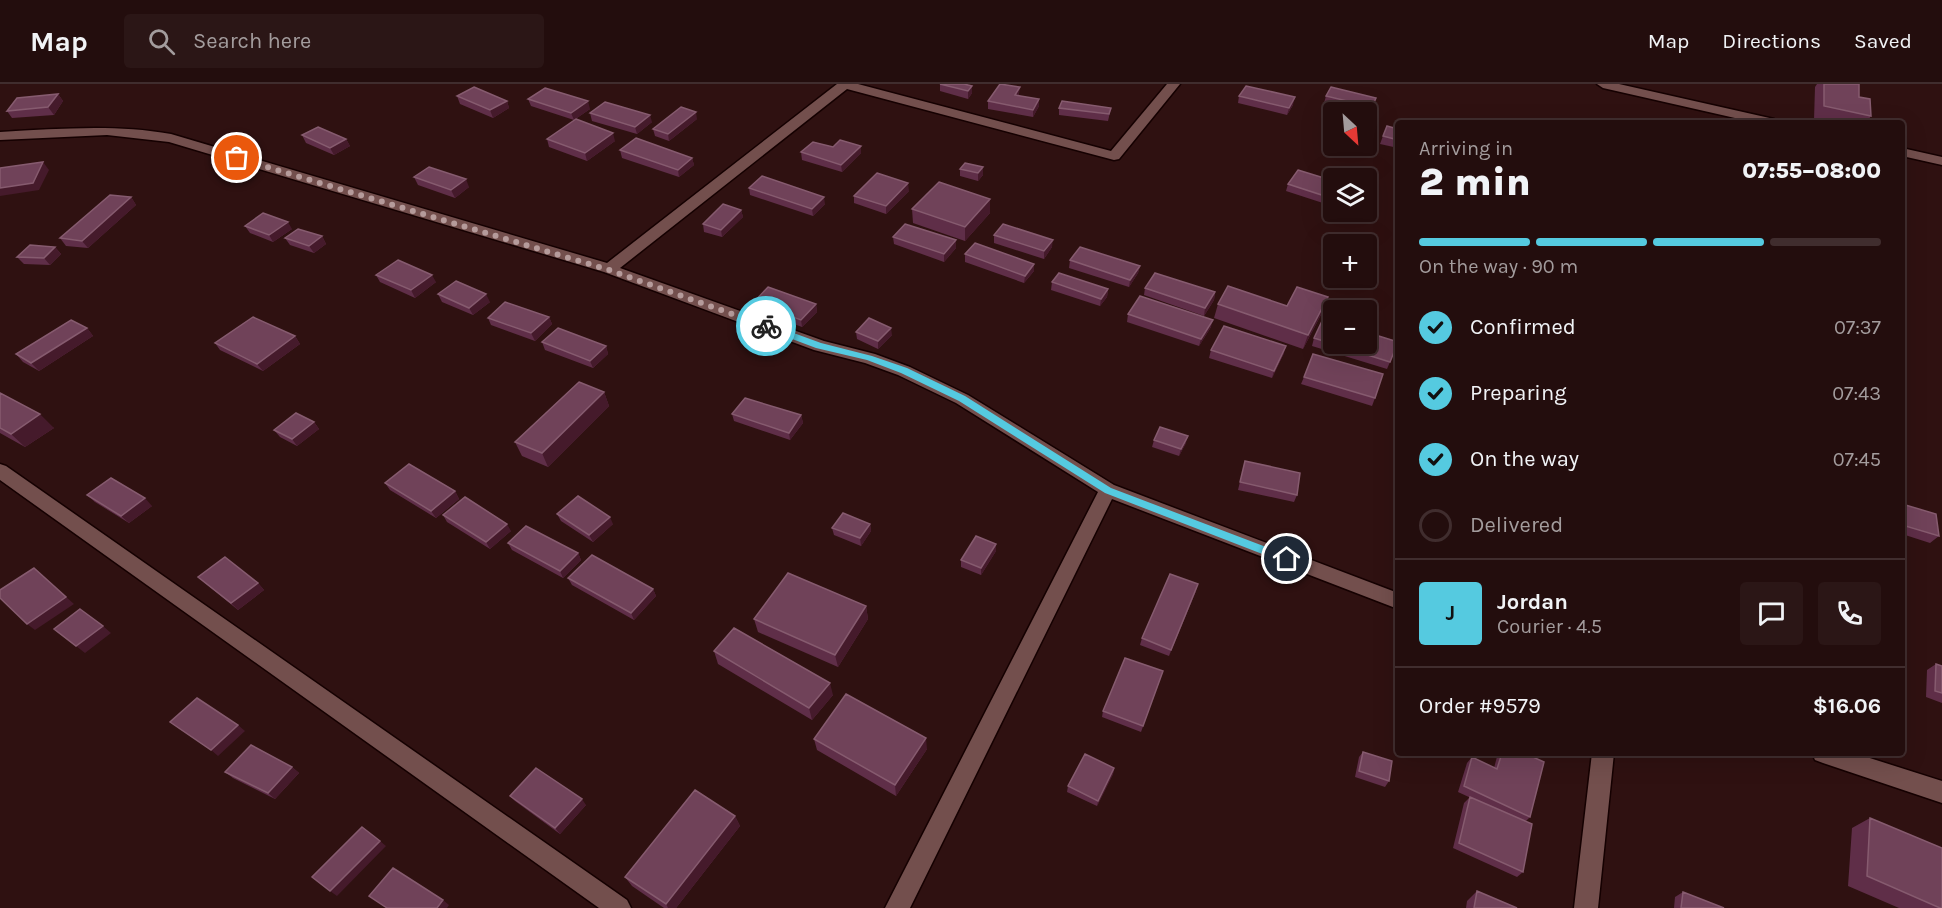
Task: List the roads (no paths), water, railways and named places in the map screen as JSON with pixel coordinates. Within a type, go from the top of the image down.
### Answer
[{"type":"street","points":[[609,270],[844,84],[1114,156],[1174,84]]},
{"type":"street","points":[[1603,84],[1761,120]]},
{"type":"street","points":[[0,136],[98,130],[142,132],[171,138],[609,270],[819,346],[869,358],[904,370],[962,399],[1108,490],[1395,600]]},
{"type":"street","points":[[1905,153],[1942,161]]},
{"type":"street","points":[[0,471],[619,908]]},
{"type":"street","points":[[897,908],[1108,490]]},
{"type":"street","points":[[1586,908],[1604,756]]},
{"type":"street","points":[[1832,756],[1942,792]]}]
